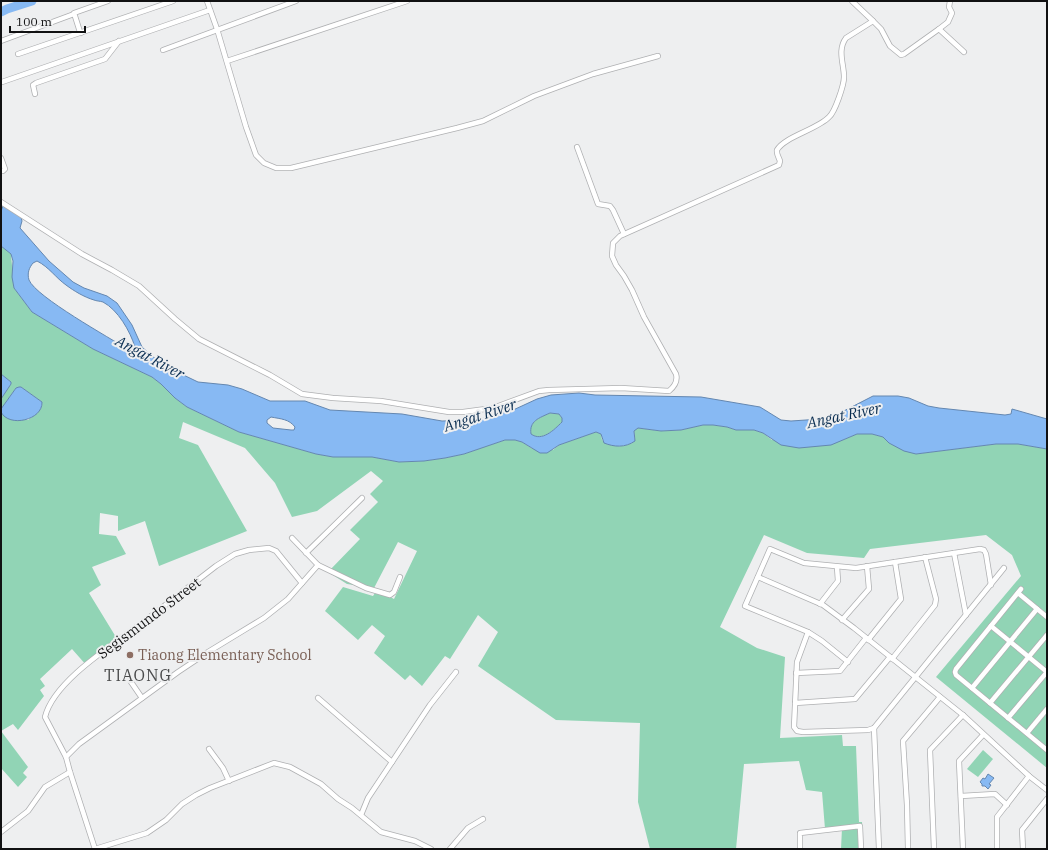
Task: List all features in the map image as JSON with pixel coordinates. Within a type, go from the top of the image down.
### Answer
[{"type":"street","points":[[1,41],[108,1]]},
{"type":"street","points":[[18,54],[173,1]]},
{"type":"street","points":[[207,1],[256,156],[264,163],[276,168],[291,168],[450,130],[482,120],[534,96],[593,74],[658,56]]},
{"type":"street","points":[[164,50],[217,29],[296,1]]},
{"type":"street","points":[[227,61],[407,1]]},
{"type":"street","points":[[852,1],[881,29],[890,46],[901,55],[948,22],[952,13],[949,7],[950,1]]},
{"type":"street","points":[[2,82],[210,10]]},
{"type":"street","points":[[74,14],[81,33]]},
{"type":"street","points":[[1,202],[82,254],[139,286],[198,339],[270,375],[302,394],[333,398],[381,401],[449,412],[486,410],[539,391],[621,388],[669,390],[674,387],[677,378],[676,374],[644,317],[632,290],[616,265],[612,256],[613,243],[624,234],[779,165],[780,161],[777,149],[787,141],[819,125],[830,117],[835,108],[844,78],[841,54],[843,42],[846,38],[873,21]]},
{"type":"street","points":[[939,29],[964,52]]},
{"type":"street","points":[[35,94],[33,86],[36,83],[105,59],[119,41]]},
{"type":"street","points":[[577,147],[598,204],[610,206],[624,234]]},
{"type":"street","points":[[1,158],[5,169],[4,171],[1,171]]},
{"type":"street","points":[[306,553],[362,498]]},
{"type":"street","points":[[292,538],[318,565],[366,588],[390,595],[394,592],[400,578]]},
{"type":"street","name":"Segismundo Street","points":[[66,757],[45,717],[49,706],[71,677],[216,566],[235,554],[249,550],[269,548],[276,551],[302,583]]},
{"type":"street","points":[[848,662],[808,632],[744,606],[770,549],[804,563],[856,568],[980,549],[984,550],[986,554],[990,585]]},
{"type":"street","points":[[954,553],[966,615]]},
{"type":"street","points":[[795,703],[855,699],[935,605],[936,599],[925,557]]},
{"type":"street","points":[[796,673],[840,671],[901,599],[895,562]]},
{"type":"street","points":[[318,565],[288,599],[264,618],[208,652],[142,698],[79,744],[66,757],[95,849],[147,833],[166,820],[182,804],[196,795],[274,763],[290,767],[321,784],[381,832],[415,841],[431,849]]},
{"type":"street","points":[[842,620],[869,589],[867,566]]},
{"type":"street","points":[[820,604],[838,581],[837,567]]},
{"type":"street","points":[[808,632],[797,662],[794,727],[797,731],[868,730],[874,728],[1004,568]]},
{"type":"street","points":[[758,577],[820,604],[842,620],[963,715],[1029,776],[1047,790]]},
{"type":"street","points":[[1046,748],[956,675],[956,670],[1019,591],[1047,617]]},
{"type":"street","points":[[972,688],[1037,609]]},
{"type":"street","points":[[991,626],[1047,672],[1008,718]]},
{"type":"street","points":[[990,703],[1047,635]]},
{"type":"street","points":[[361,815],[368,798],[430,705],[456,672]]},
{"type":"street","points":[[128,676],[142,698]]},
{"type":"street","points":[[908,849],[903,741],[940,697]]},
{"type":"street","points":[[318,698],[392,762]]},
{"type":"street","points":[[1026,733],[1047,709]]},
{"type":"street","points":[[934,849],[930,750],[963,715]]},
{"type":"street","points":[[874,728],[879,849]]},
{"type":"street","points":[[962,849],[959,761],[984,735]]},
{"type":"street","points":[[209,749],[223,768],[229,781]]},
{"type":"street","points":[[1,832],[28,811],[45,787],[70,772]]},
{"type":"street","points":[[997,849],[997,817],[1029,776]]},
{"type":"street","points":[[961,796],[995,794],[1007,805]]},
{"type":"street","points":[[1023,849],[1022,830],[1047,799]]},
{"type":"street","points":[[450,849],[468,828],[483,819]]},
{"type":"street","points":[[800,849],[800,833],[860,826],[861,849]]},
{"type":"green space","points":[[1,246],[11,254],[14,288],[32,312],[93,349],[152,377],[187,407],[239,432],[316,454],[333,457],[372,457],[399,462],[424,461],[464,454],[505,440],[522,442],[533,449],[553,450],[559,445],[596,432],[601,434],[602,440],[606,442],[613,445],[624,446],[632,443],[635,438],[634,430],[638,428],[661,431],[681,430],[703,425],[727,427],[736,430],[754,430],[763,433],[772,440],[840,441],[857,434],[872,434],[883,437],[889,443],[916,454],[996,444],[1018,444],[1047,449],[1047,768],[936,677],[1021,576],[1012,555],[986,535],[870,549],[864,558],[807,553],[764,535],[720,627],[757,648],[785,657],[780,738],[842,735],[843,746],[856,746],[859,822],[862,822],[863,849],[841,849],[842,828],[825,829],[822,792],[806,790],[799,761],[744,764],[736,849],[650,849],[638,802],[640,723],[556,720],[478,666],[498,632],[478,615],[450,659],[445,656],[422,686],[410,675],[405,680],[374,653],[385,636],[372,625],[358,640],[325,611],[343,587],[373,596],[377,590],[394,599],[417,551],[398,542],[374,588],[347,584],[328,572],[360,539],[350,530],[378,502],[370,494],[383,481],[371,471],[317,511],[292,517],[275,483],[245,448],[183,422],[179,438],[198,445],[247,531],[159,566],[145,521],[118,531],[118,516],[100,513],[99,534],[116,536],[126,554],[92,567],[101,585],[89,593],[119,642],[87,666],[72,649],[40,679],[45,686],[40,690],[44,696],[18,730],[13,724],[1,731],[1,413],[28,420],[40,410],[42,402],[21,387],[16,388],[1,409],[1,399],[11,382],[1,374]]},
{"type":"green space","points":[[550,413],[559,414],[562,418],[562,422],[544,436],[539,437],[531,434],[533,423],[539,418]]},
{"type":"green space","points":[[1,731],[28,767],[23,773],[27,777],[18,787],[1,768]]},
{"type":"green space","points":[[983,750],[993,759],[978,777],[967,769]]},
{"type":"water","name":"Angat River","points":[[3,206],[21,217],[22,221],[20,228],[49,261],[73,282],[84,288],[107,296],[117,303],[132,325],[142,347],[152,356],[169,368],[198,382],[228,385],[242,389],[270,401],[305,401],[330,410],[402,414],[442,421],[476,420],[511,411],[537,399],[551,395],[579,393],[595,395],[701,397],[760,407],[781,420],[791,421],[821,419],[836,415],[873,396],[898,396],[939,408],[1005,415],[1011,414],[1012,409],[1047,419],[1047,449],[1018,444],[996,444],[916,454],[904,451],[889,443],[883,437],[872,434],[857,434],[831,445],[799,448],[781,445],[763,433],[754,430],[736,430],[727,427],[703,425],[681,430],[661,431],[638,428],[634,431],[635,441],[627,445],[620,446],[604,443],[601,434],[596,432],[559,445],[547,453],[540,453],[522,442],[505,440],[464,454],[424,461],[399,462],[372,457],[333,457],[316,454],[239,432],[187,407],[152,377],[93,349],[32,312],[14,288],[12,277],[13,261],[11,254],[1,246],[1,211]],"holes":[[[37,261],[79,294],[103,302],[114,310],[130,334],[135,347],[134,350],[129,350],[74,317],[35,287],[29,280],[28,273],[33,263]],[[550,413],[559,414],[562,418],[562,422],[548,434],[539,437],[531,434],[533,423],[539,418]],[[271,417],[281,419],[290,422],[295,427],[294,430],[273,428],[267,423],[267,420]]]},
{"type":"water","points":[[1,374],[11,382],[11,384],[1,399]]},
{"type":"water","points":[[19,387],[42,402],[41,408],[32,417],[18,421],[5,417],[1,412],[1,409],[16,388]]},
{"type":"water","points":[[988,774],[994,778],[989,784],[991,785],[988,789],[985,786],[982,786],[980,782],[983,778],[985,779]]},
{"type":"waterway","points":[[1,12],[32,1]]},
{"type":"place","name":"Tiaong Elementary School","points":[[130,655]]},
{"type":"district","name":"TIAONG","points":[[138,675]]}]
